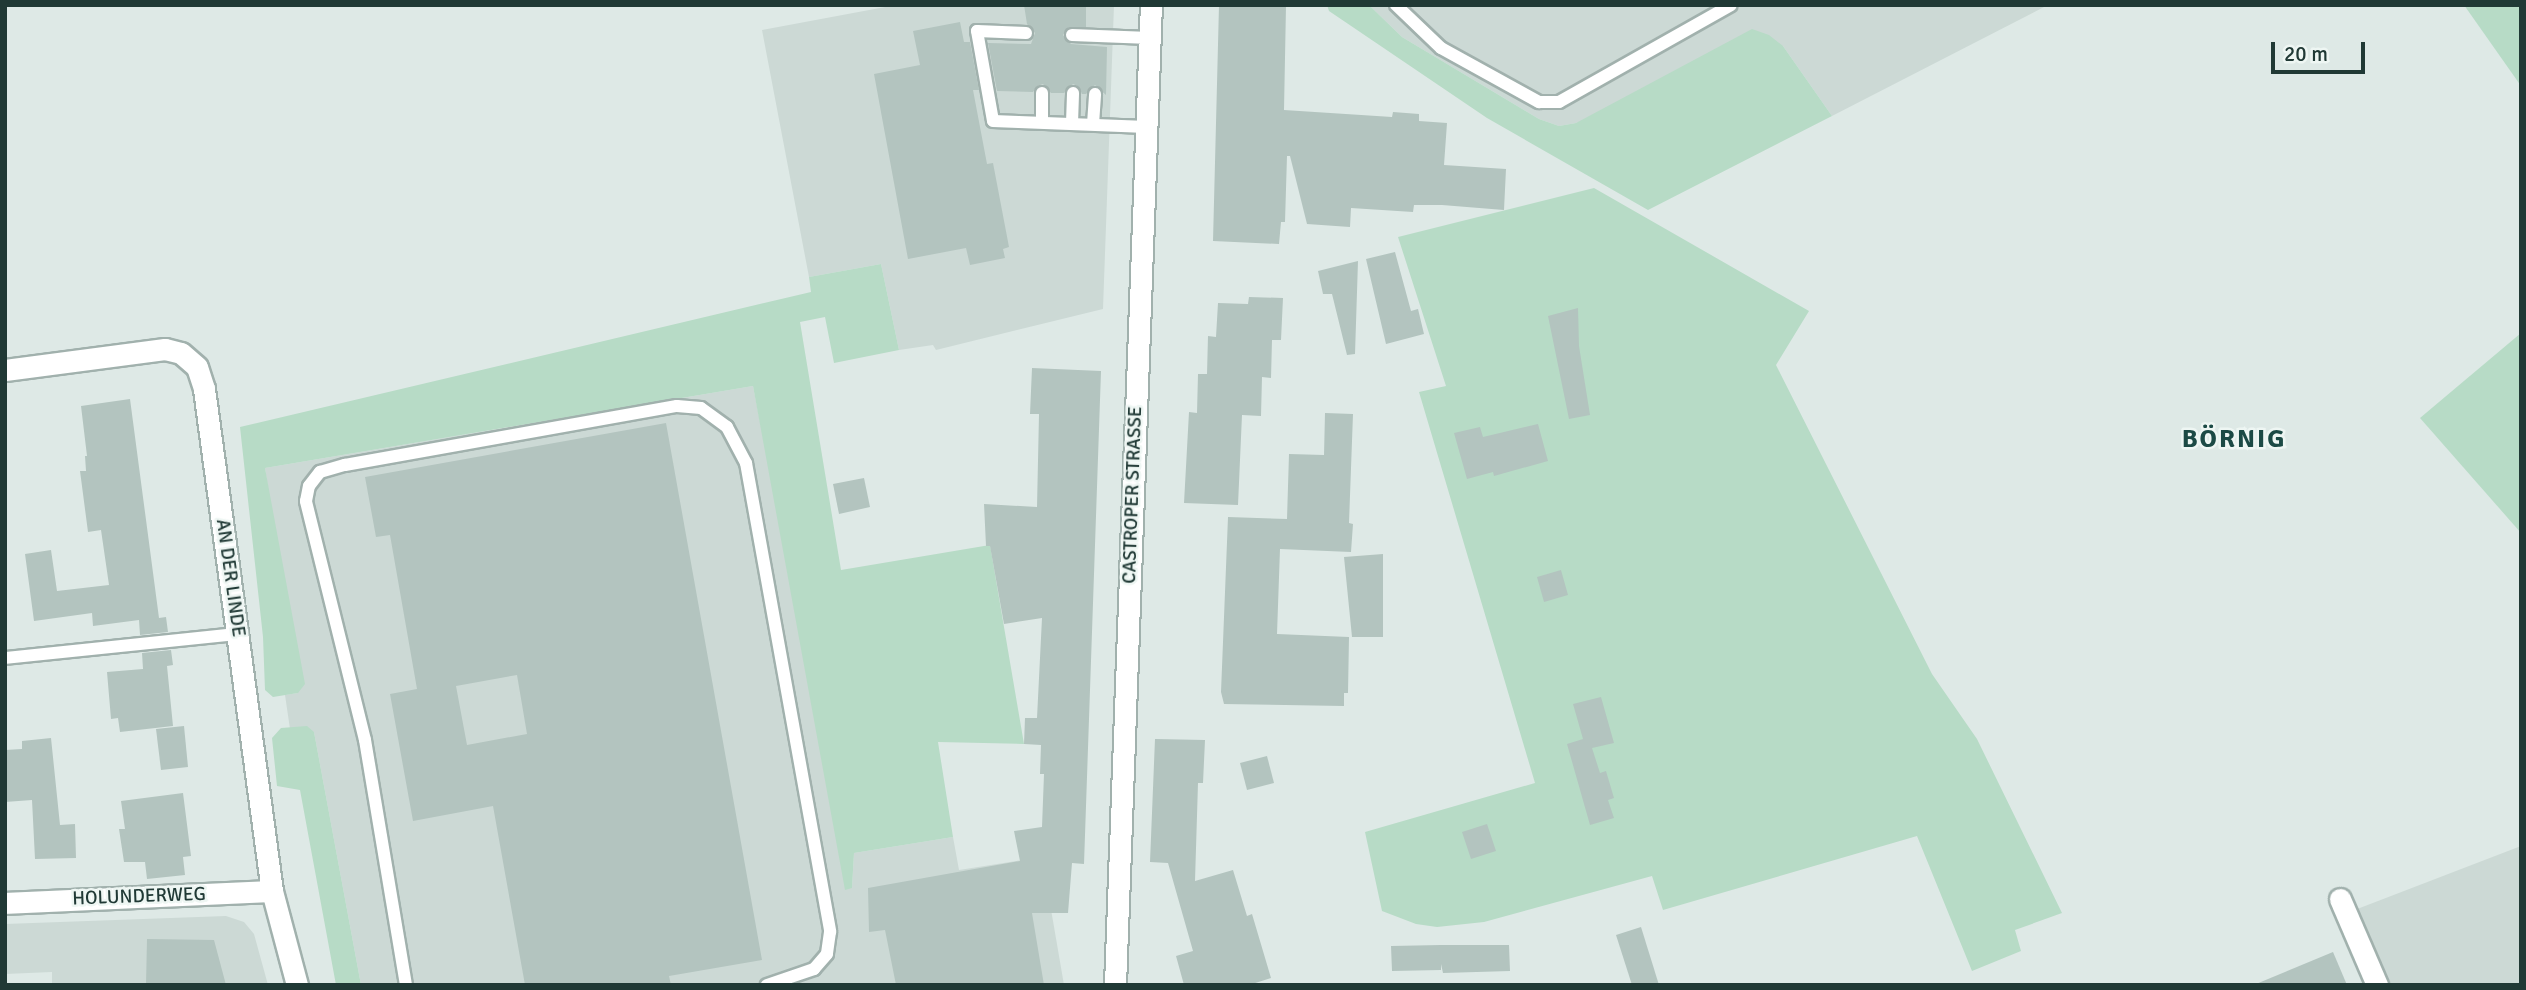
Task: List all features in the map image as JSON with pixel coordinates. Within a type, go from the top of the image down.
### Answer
[{"type":"street","name":"CASTROPER STRASSE","points":[[1115,985],[1151,5]]},
{"type":"street","name":"AN DER LINDE","points":[[5,370],[165,349],[181,353],[197,367],[204,389],[272,891],[297,985]]},
{"type":"street","name":"HOLUNDERWEG","points":[[5,903],[272,891]]},
{"type":"street","points":[[2340,899],[2377,985]]},
{"type":"lane","points":[[1396,5],[1441,48],[1539,102],[1559,102],[1731,5]]},
{"type":"lane","points":[[1026,33],[977,31],[993,121],[1147,127]]},
{"type":"lane","points":[[1074,39],[1096,41],[1150,38]]},
{"type":"lane","points":[[1042,93],[1042,122]]},
{"type":"lane","points":[[1072,123],[1073,93]]},
{"type":"lane","points":[[1093,124],[1095,94]]},
{"type":"lane","points":[[406,985],[365,740],[306,501],[309,486],[320,472],[345,465],[677,406],[701,408],[727,427],[746,463],[830,932],[827,954],[814,969],[767,985]]},
{"type":"lane","points":[[5,658],[237,634]]},
{"type":"shaded area","points":[[896,5],[1114,5],[1103,309],[936,350],[933,345],[899,350],[881,264],[809,277],[762,30]]},
{"type":"shaded area","points":[[1369,5],[2046,6],[1832,116],[1783,46],[1576,123],[1559,126],[1539,119],[1402,37]]},
{"type":"shaded area","points":[[753,386],[852,888],[854,853],[953,837],[959,870],[1042,857],[1064,985],[361,985],[314,732],[290,729],[285,695],[298,693],[265,468]]},
{"type":"shaded area","points":[[2521,846],[2521,985],[2382,985],[2352,911]]},
{"type":"shaded area","points":[[226,916],[244,922],[254,934],[268,985],[52,985],[52,972],[5,974],[5,924]]},
{"type":"green space","points":[[1327,5],[1369,5],[1402,37],[1539,119],[1559,126],[1576,123],[1752,29],[1769,35],[1783,46],[1832,116],[1648,210],[1487,118],[1329,11]]},
{"type":"green space","points":[[2464,5],[2521,5],[2521,86]]},
{"type":"green space","points":[[1594,188],[1809,311],[1776,365],[1932,674],[1977,739],[2062,913],[2015,930],[2021,951],[1972,971],[1917,836],[1663,910],[1652,876],[1484,922],[1437,927],[1416,924],[1382,911],[1365,832],[1535,783],[1419,392],[1446,386],[1398,237]]},
{"type":"green space","points":[[881,264],[899,350],[834,363],[825,317],[800,322],[841,570],[990,545],[1024,744],[938,742],[953,837],[854,853],[852,888],[845,890],[753,386],[265,468],[305,684],[298,693],[273,697],[265,690],[263,637],[240,427],[811,292],[809,277]]},
{"type":"green space","points":[[2521,333],[2521,533],[2420,418]]},
{"type":"green space","points":[[307,726],[314,732],[361,985],[336,985],[300,790],[277,786],[272,738],[281,728]]},
{"type":"building","points":[[1024,5],[1086,5],[1086,27],[1069,27],[1063,35],[1071,44],[1107,47],[1106,95],[1095,85],[1086,94],[1082,94],[1078,86],[1073,84],[1064,93],[1051,93],[1043,84],[1037,86],[1033,92],[997,91],[988,43],[1031,44],[1035,33],[1027,24]]},
{"type":"building","points":[[1219,5],[1286,6],[1284,110],[1392,117],[1393,112],[1419,114],[1419,121],[1447,123],[1444,165],[1506,169],[1504,210],[1442,205],[1414,205],[1413,212],[1351,208],[1350,227],[1307,224],[1290,156],[1287,156],[1285,222],[1281,222],[1279,244],[1213,241]]},
{"type":"building","points":[[960,22],[964,42],[970,42],[979,90],[973,90],[987,164],[993,163],[1009,247],[1003,249],[1005,258],[970,265],[966,248],[908,259],[874,74],[920,65],[913,31]]},
{"type":"building","points":[[1395,252],[1411,311],[1418,309],[1424,334],[1386,344],[1366,259]]},
{"type":"building","points":[[1358,261],[1355,354],[1347,355],[1332,294],[1323,294],[1318,271]]},
{"type":"building","points":[[1249,297],[1283,298],[1281,340],[1272,340],[1271,378],[1262,377],[1261,416],[1242,415],[1238,505],[1184,503],[1189,412],[1197,413],[1198,374],[1207,374],[1208,336],[1216,337],[1218,303],[1248,304]]},
{"type":"building","points":[[1578,308],[1579,346],[1590,415],[1569,419],[1548,316]]},
{"type":"building","points":[[1032,368],[1101,371],[1084,864],[1072,863],[1068,913],[1032,913],[1044,985],[896,985],[885,930],[869,932],[868,888],[1020,861],[1014,831],[1042,827],[1044,774],[1040,774],[1041,745],[1024,744],[1025,718],[1037,718],[1042,618],[1004,624],[990,546],[986,546],[984,504],[1037,507],[1039,414],[1030,414]]},
{"type":"building","points":[[130,399],[159,618],[166,617],[168,632],[140,635],[139,620],[93,626],[92,613],[34,621],[25,554],[51,550],[57,591],[109,585],[101,530],[88,532],[80,471],[86,471],[87,456],[81,406]]},
{"type":"building","points":[[1325,413],[1353,414],[1349,523],[1353,524],[1351,552],[1280,549],[1277,634],[1349,637],[1348,693],[1344,693],[1344,706],[1224,704],[1221,692],[1228,517],[1287,519],[1289,454],[1324,455]]},
{"type":"building","points":[[666,423],[762,960],[669,976],[671,985],[525,985],[493,806],[413,821],[390,694],[417,689],[390,535],[376,537],[365,477]],"holes":[[[517,675],[527,734],[467,745],[456,686]]]},
{"type":"building","points":[[1538,424],[1548,461],[1494,476],[1493,472],[1467,479],[1454,433],[1480,427],[1483,437]]},
{"type":"building","points":[[864,478],[870,507],[839,514],[833,484]]},
{"type":"building","points":[[1383,554],[1383,637],[1352,637],[1344,557]]},
{"type":"building","points":[[1561,570],[1568,595],[1544,602],[1537,577]]},
{"type":"building","points":[[171,650],[173,665],[167,666],[173,726],[120,732],[118,718],[111,719],[107,672],[143,669],[142,653]]},
{"type":"building","points":[[1601,697],[1614,743],[1592,748],[1600,773],[1606,771],[1614,798],[1608,800],[1614,818],[1590,825],[1567,744],[1583,739],[1573,704]]},
{"type":"building","points":[[184,726],[188,767],[161,770],[156,729]]},
{"type":"building","points":[[51,738],[60,825],[75,824],[76,858],[35,859],[32,800],[5,802],[5,750],[22,749],[22,741]]},
{"type":"building","points":[[1155,739],[1205,740],[1203,783],[1198,783],[1195,881],[1233,870],[1247,916],[1252,914],[1271,978],[1249,985],[1184,985],[1176,956],[1193,951],[1168,863],[1150,862]]},
{"type":"building","points":[[1267,756],[1274,783],[1247,790],[1240,763]]},
{"type":"building","points":[[183,793],[191,856],[183,857],[185,875],[147,879],[145,862],[124,862],[119,829],[125,829],[121,801]]},
{"type":"building","points":[[1487,824],[1496,851],[1471,859],[1462,832]]},
{"type":"building","points":[[1641,927],[1659,985],[1632,985],[1616,935]]},
{"type":"building","points":[[147,939],[214,940],[226,985],[146,985]]},
{"type":"building","points":[[1509,945],[1510,971],[1443,973],[1441,964],[1441,970],[1392,971],[1391,946]]},
{"type":"building","points":[[2333,952],[2347,985],[2256,985],[2256,984]]},
{"type":"district","name":"BÖRNIG","points":[[2234,440]]}]
